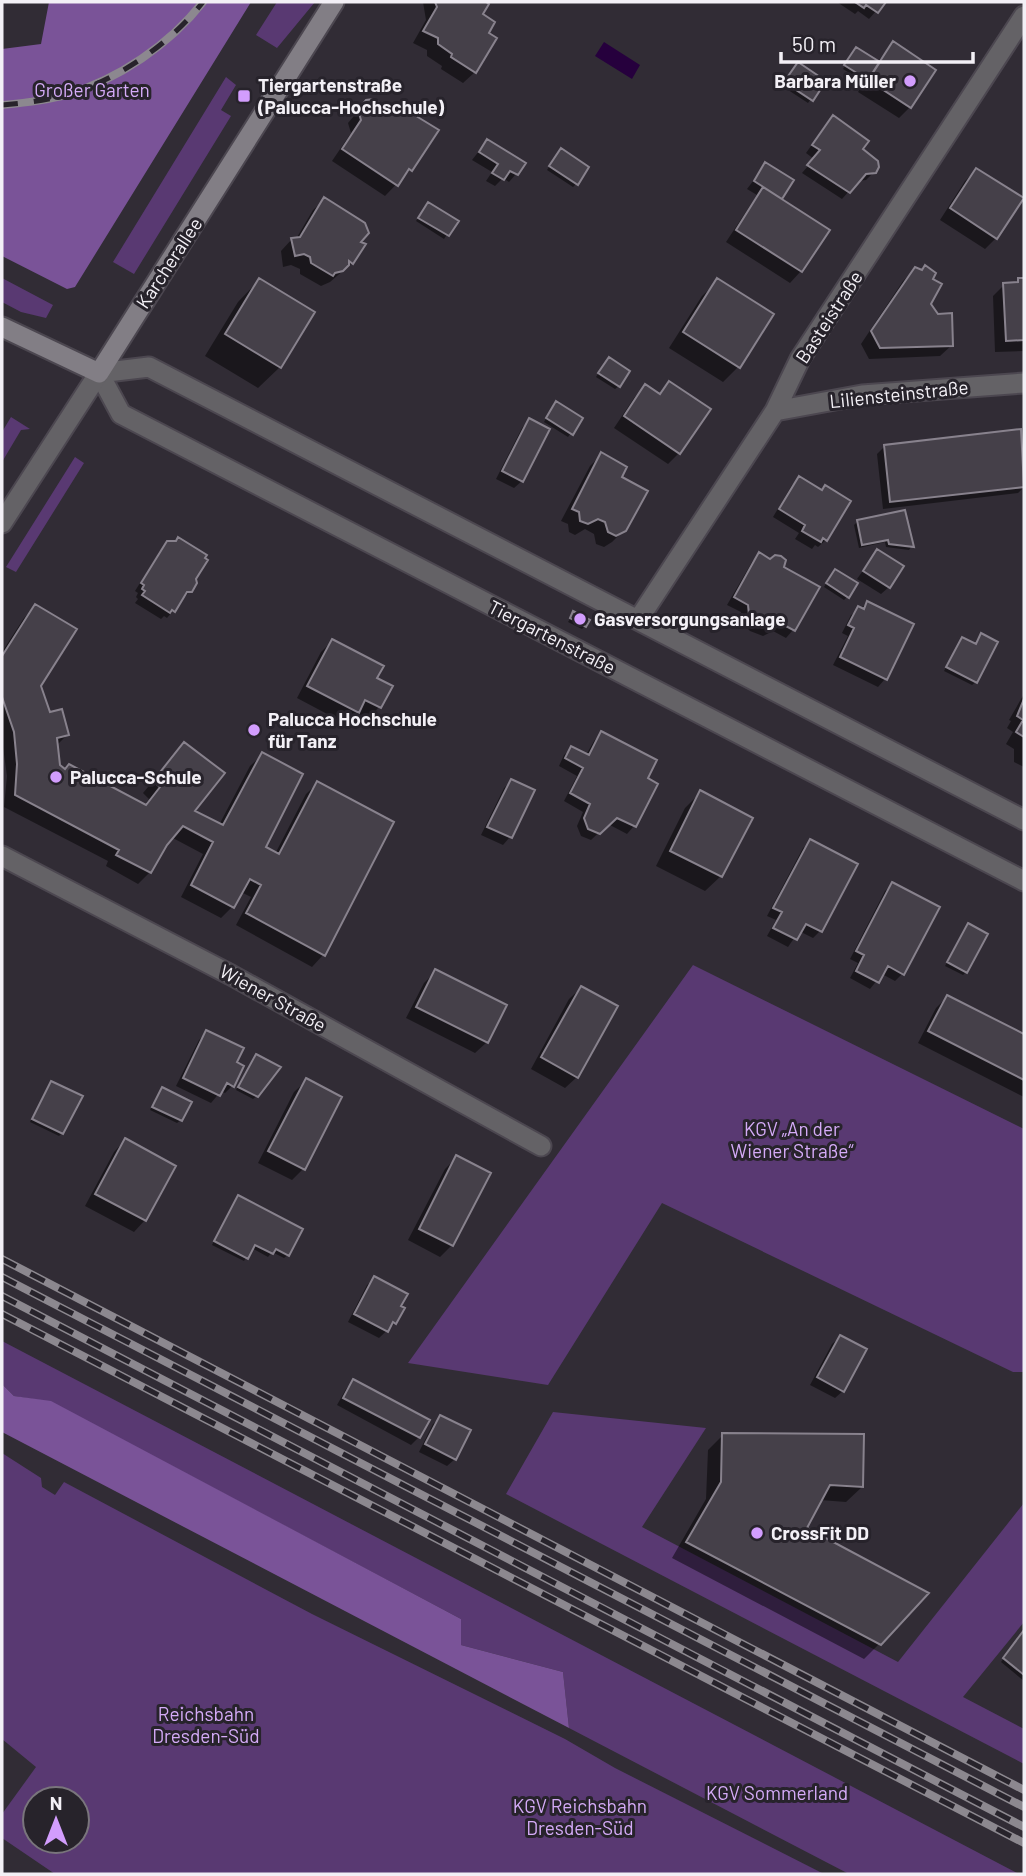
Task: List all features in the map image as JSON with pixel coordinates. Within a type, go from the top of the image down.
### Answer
[{"type":"main road","name":"Karcherallee","points":[[99,373],[334,2]]},
{"type":"main road","points":[[2,327],[99,373]]},
{"type":"street","name":"Basteistraße","points":[[638,620],[775,411],[800,359],[1024,16]]},
{"type":"street","points":[[99,373],[149,367],[1024,820]]},
{"type":"street","name":"Karcherallee","points":[[2,523],[99,373]]},
{"type":"street","name":"Tiergartenstraße","points":[[99,373],[121,414],[1024,881]]},
{"type":"street","name":"Liliensteinstraße","points":[[775,411],[862,395],[1024,383]]},
{"type":"street","name":"Wiener Straße","points":[[2,856],[243,981],[541,1146]]},
{"type":"green space","name":"Großer Garten","points":[[49,2],[251,2],[75,287],[67,289],[2,256],[2,49],[41,44]]},
{"type":"green space","points":[[277,2],[315,2],[277,48],[256,35]]},
{"type":"green space","points":[[226,77],[236,85],[221,110],[231,116],[134,274],[113,262]]},
{"type":"green space","points":[[2,278],[53,305],[46,318],[21,312],[2,302]]},
{"type":"green space","points":[[11,417],[30,429],[21,430],[2,462],[2,432]]},
{"type":"green space","points":[[75,457],[84,463],[16,572],[6,567]]},
{"type":"green space","name":"KGV „An der Wiener Straße“","points":[[693,965],[1024,1129],[1024,1372],[1013,1372],[662,1203],[548,1385],[408,1363]]},
{"type":"green space","name":"KGV Sommerland","points":[[2,1341],[1019,1874],[849,1874],[569,1728],[563,1672],[461,1645],[461,1619],[51,1402],[14,1396],[2,1384]]},
{"type":"green space","points":[[2,1384],[14,1396],[51,1401],[461,1619],[461,1645],[563,1672],[569,1728],[2,1432]]},
{"type":"green space","points":[[553,1412],[706,1428],[642,1527],[898,1662],[1024,1503],[1024,1622],[963,1697],[1024,1729],[1024,1764],[506,1494]]},
{"type":"green space","name":"Reichsbahn Dresden-Süd","points":[[2,1453],[41,1478],[42,1487],[55,1495],[64,1482],[312,1614],[565,1739],[615,1768],[824,1874],[55,1874],[27,1855],[91,1855],[91,1785],[23,1785],[36,1767],[2,1739]]},
{"type":"green space","name":"Reichsbahn Dresden-Süd","points":[[21,1788],[21,1851],[2,1838],[2,1814]]},
{"type":"shaded area","points":[[604,42],[640,65],[632,79],[595,56]]},
{"type":"building","points":[[435,2],[489,4],[483,14],[495,22],[489,33],[497,38],[476,73],[451,57],[452,54],[438,44],[438,38],[423,31],[437,7]]},
{"type":"building","points":[[855,2],[886,2],[878,13]]},
{"type":"building","points":[[893,41],[936,70],[911,108],[868,80]]},
{"type":"building","points":[[856,47],[880,62],[868,80],[844,65]]},
{"type":"building","points":[[798,62],[826,81],[813,101],[784,82]]},
{"type":"building","points":[[374,99],[393,112],[403,108],[439,130],[412,171],[409,169],[398,186],[342,149],[361,120],[358,110],[366,100]]},
{"type":"building","points":[[833,115],[869,141],[863,149],[878,161],[876,173],[866,174],[850,193],[807,165],[820,150],[812,145]]},
{"type":"building","points":[[487,139],[526,163],[518,175],[510,171],[504,180],[492,173],[498,164],[479,152]]},
{"type":"building","points":[[561,148],[589,167],[578,185],[549,166]]},
{"type":"building","points":[[765,162],[794,180],[782,199],[754,181]]},
{"type":"building","points":[[976,168],[1024,198],[997,239],[950,208]]},
{"type":"building","points":[[763,187],[830,230],[802,272],[736,230]]},
{"type":"building","points":[[324,197],[365,223],[369,233],[361,242],[366,244],[353,264],[349,261],[343,271],[333,276],[311,263],[310,257],[304,254],[295,256],[291,238],[300,237]]},
{"type":"building","points":[[428,202],[459,221],[449,236],[418,218]]},
{"type":"building","points":[[925,265],[936,273],[933,279],[942,284],[931,304],[938,314],[952,313],[953,346],[880,348],[871,331],[915,267],[922,270]]},
{"type":"building","points":[[259,278],[315,312],[281,368],[225,334]]},
{"type":"building","points":[[717,278],[774,314],[740,368],[683,332]]},
{"type":"building","points":[[1018,278],[1024,278],[1024,340],[1006,341],[1003,283],[1018,282]]},
{"type":"building","points":[[609,357],[630,371],[620,387],[598,373]]},
{"type":"building","points":[[669,381],[711,409],[680,454],[624,416],[645,384],[660,394]]},
{"type":"building","points":[[556,401],[583,418],[573,435],[546,418]]},
{"type":"building","points":[[529,418],[550,429],[523,482],[502,471]]},
{"type":"building","points":[[1021,429],[1024,487],[890,502],[884,445]]},
{"type":"building","points":[[601,452],[627,467],[622,477],[648,491],[626,531],[616,536],[608,532],[605,522],[598,519],[588,524],[580,521],[579,512],[572,509]]},
{"type":"building","points":[[799,476],[822,490],[825,485],[851,501],[827,541],[823,538],[821,542],[802,531],[805,525],[779,509]]},
{"type":"building","points":[[905,510],[914,547],[889,544],[888,540],[862,545],[857,520]]},
{"type":"building","points":[[178,537],[207,555],[205,558],[208,560],[196,579],[197,583],[192,592],[187,592],[175,612],[172,610],[170,613],[142,595],[145,591],[141,583],[167,541],[176,541]]},
{"type":"building","points":[[877,549],[904,566],[890,588],[863,571]]},
{"type":"building","points":[[759,552],[770,559],[775,555],[781,556],[786,560],[784,567],[820,587],[795,631],[782,624],[772,629],[758,624],[749,615],[748,605],[734,597]]},
{"type":"building","points":[[835,569],[858,583],[849,598],[826,583]]},
{"type":"building","points":[[867,601],[914,624],[887,680],[840,657],[854,628],[848,625],[858,606],[864,609]]},
{"type":"building","name":"Palucca-Schule","points":[[35,604],[77,629],[41,686],[50,712],[62,709],[69,735],[57,738],[60,765],[65,769],[69,764],[146,805],[160,787],[153,781],[184,742],[225,773],[195,811],[223,825],[262,752],[303,774],[266,847],[279,854],[317,781],[394,822],[325,956],[246,913],[261,885],[250,879],[234,908],[191,885],[213,842],[183,826],[167,845],[151,873],[116,855],[119,850],[15,795],[17,764],[14,732],[2,697],[2,656]]},
{"type":"building","name":"Gasversorgungsanlage","points":[[573,611],[590,620],[586,627],[570,618]]},
{"type":"building","points":[[981,633],[998,642],[977,683],[946,667],[962,637],[976,644]]},
{"type":"building","points":[[332,639],[384,666],[377,678],[393,686],[381,708],[365,700],[359,713],[307,686]]},
{"type":"building","points":[[1024,699],[1024,737],[1016,732],[1023,720],[1017,716]]},
{"type":"building","points":[[601,731],[657,760],[648,778],[658,784],[636,827],[617,818],[600,834],[588,829],[584,818],[590,804],[570,793],[583,768],[565,758],[571,746],[589,755]]},
{"type":"building","points":[[511,779],[535,790],[512,838],[487,827]]},
{"type":"building","points":[[700,790],[753,818],[722,877],[670,851]]},
{"type":"building","points":[[810,839],[858,864],[822,932],[806,924],[797,940],[773,928],[782,912],[773,908]]},
{"type":"building","points":[[892,882],[940,907],[904,975],[888,966],[879,983],[856,971],[864,955],[856,951]]},
{"type":"building","points":[[968,923],[988,934],[967,973],[947,962]]},
{"type":"building","points":[[435,969],[507,1005],[488,1043],[416,1007]]},
{"type":"building","points":[[581,986],[618,1006],[578,1078],[541,1057]]},
{"type":"building","points":[[947,995],[1024,1034],[1024,1080],[928,1031]]},
{"type":"building","points":[[206,1030],[244,1048],[237,1062],[244,1066],[234,1087],[227,1083],[220,1096],[183,1078]]},
{"type":"building","points":[[256,1054],[281,1067],[258,1097],[238,1087]]},
{"type":"building","points":[[306,1078],[342,1097],[305,1170],[268,1151]]},
{"type":"building","points":[[51,1081],[83,1096],[63,1134],[32,1119]]},
{"type":"building","points":[[162,1087],[192,1102],[182,1121],[152,1107]]},
{"type":"building","points":[[125,1138],[176,1166],[146,1221],[95,1194]]},
{"type":"building","points":[[456,1155],[491,1173],[453,1246],[419,1229]]},
{"type":"building","points":[[238,1195],[303,1229],[289,1256],[276,1249],[273,1254],[255,1245],[248,1259],[214,1241]]},
{"type":"building","points":[[374,1276],[408,1294],[401,1306],[405,1308],[388,1332],[354,1314]]},
{"type":"building","points":[[840,1335],[867,1349],[844,1392],[817,1377]]},
{"type":"building","points":[[353,1379],[430,1420],[420,1438],[343,1398]]},
{"type":"building","points":[[440,1415],[471,1430],[456,1460],[425,1444]]},
{"type":"building","points":[[722,1433],[864,1434],[863,1487],[830,1485],[807,1528],[929,1593],[881,1645],[686,1542],[721,1482]]},
{"type":"building","points":[[1024,1630],[1024,1675],[1003,1658]]},
{"type":"railway","points":[[2,105],[58,97],[105,80],[159,46],[190,18],[203,2]]},
{"type":"railway","points":[[2,1259],[1024,1790]]},
{"type":"railway","points":[[2,1277],[1024,1807]]},
{"type":"railway","points":[[2,1296],[1024,1827]]},
{"type":"railway","points":[[2,1314],[1024,1843]]},
{"type":"place","name":"Barbara Müller","points":[[910,81]]},
{"type":"place","name":"Tiergartenstraße (Palucca-Hochschule)","points":[[244,96]]},
{"type":"place","name":"Gasversorgungsanlage","points":[[580,619]]},
{"type":"place","name":"Palucca Hochschule für Tanz","points":[[254,730]]},
{"type":"place","name":"Palucca-Schule","points":[[56,777]]},
{"type":"place","name":"CrossFit DD","points":[[757,1533]]},
{"type":"park label","name":"KGV Reichsbahn Dresden-Süd","points":[[580,1817]]}]
